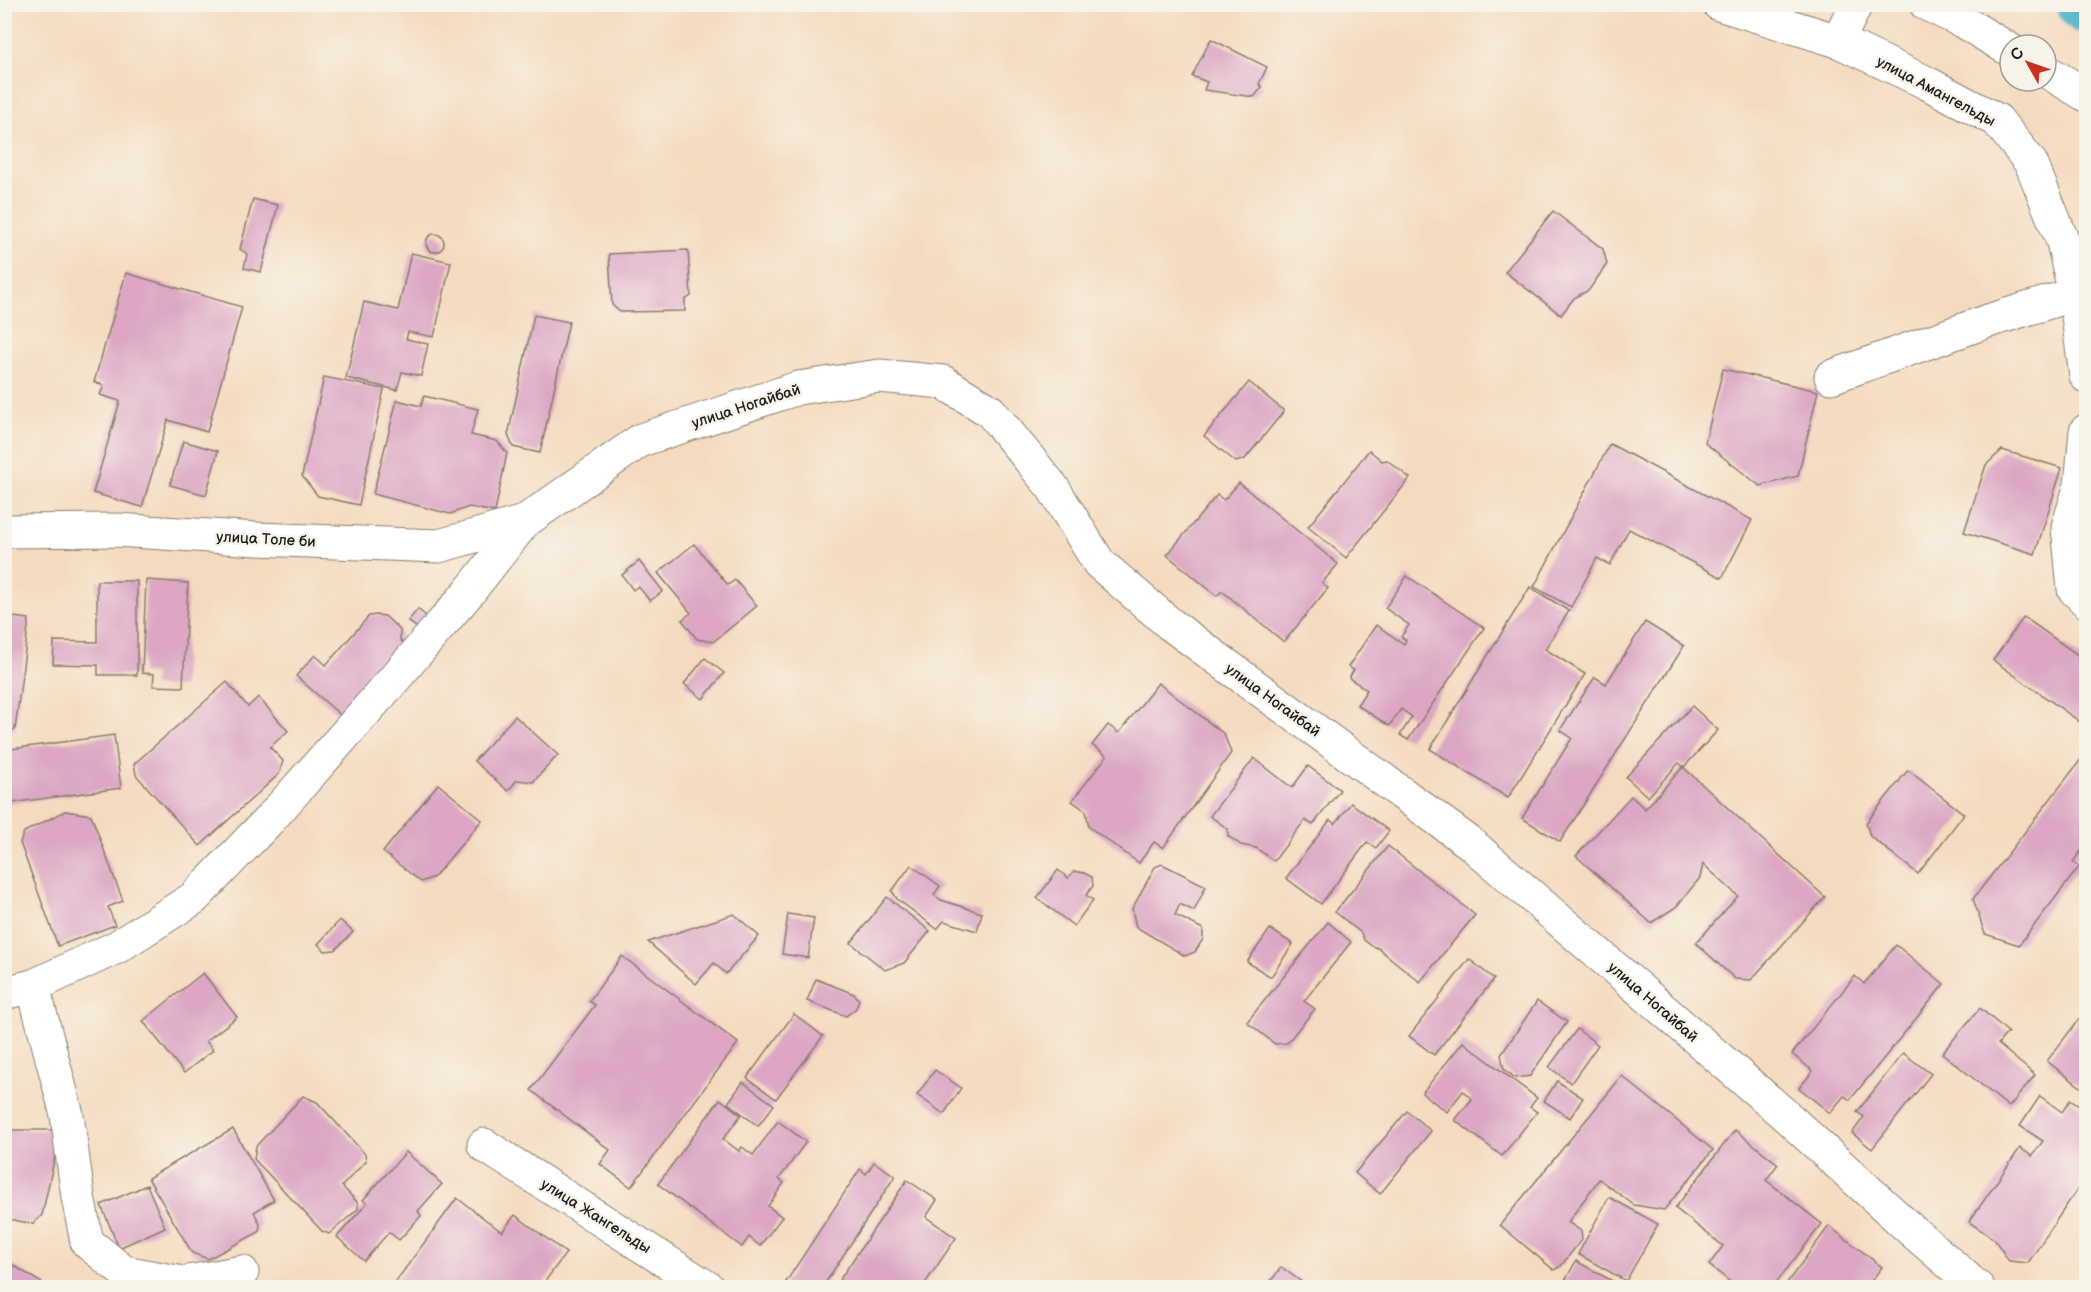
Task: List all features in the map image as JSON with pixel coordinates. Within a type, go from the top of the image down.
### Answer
[{"type":"street","name":"улица Амангельды","points":[[1719,4],[1838,40],[1925,82],[1996,120],[2031,164],[2063,242],[2076,294],[2086,376]]},
{"type":"street","points":[[1838,40],[1856,4]]},
{"type":"street","points":[[1926,4],[1962,21],[1998,43]]},
{"type":"street","points":[[2058,78],[2086,95]]},
{"type":"street","points":[[1831,377],[1988,321],[2076,294]]},
{"type":"street","name":"улица Ногайбай","points":[[524,522],[641,440],[798,388],[879,376],[943,382],[990,411],[1053,488],[1099,563],[1170,624],[1470,843],[1785,1115],[1910,1229],[1978,1287]]},
{"type":"street","points":[[2086,431],[2081,485],[2068,527],[2074,590],[2086,601]]},
{"type":"street","points":[[242,1272],[183,1283],[124,1272],[87,1242],[78,1197],[67,1114],[19,990],[117,947],[194,898],[272,817],[396,678],[469,592],[524,522]]},
{"type":"street","name":"улица Толе би","points":[[4,531],[116,530],[257,539],[439,546],[524,522]]},
{"type":"street","name":"улица Жангельды","points":[[484,1145],[708,1287]]},
{"type":"building","points":[[1211,39],[1267,67],[1259,84],[1262,87],[1254,97],[1204,90],[1207,82],[1192,76]]},
{"type":"building","points":[[253,199],[278,205],[261,272],[244,268],[247,254],[240,249]]},
{"type":"building","points":[[1553,211],[1603,249],[1607,264],[1589,290],[1574,298],[1561,315],[1505,272]]},
{"type":"building","points":[[435,234],[441,237],[444,243],[441,249],[435,252],[429,249],[426,243],[429,237]]},
{"type":"building","points":[[688,250],[691,296],[685,300],[685,311],[620,312],[612,305],[609,254]]},
{"type":"building","points":[[411,253],[451,262],[434,337],[408,332],[406,339],[428,344],[421,376],[402,372],[397,390],[346,378],[364,302],[398,310]]},
{"type":"building","points":[[126,273],[242,307],[207,432],[168,420],[142,507],[93,493],[120,401],[100,395],[104,385],[94,382]]},
{"type":"building","points":[[534,315],[569,322],[540,453],[513,447],[508,435]]},
{"type":"building","points":[[1723,369],[1818,391],[1798,476],[1760,486],[1705,443]]},
{"type":"building","points":[[324,377],[384,389],[359,505],[318,496],[302,476]]},
{"type":"building","points":[[1249,382],[1284,411],[1245,459],[1236,462],[1204,436]]},
{"type":"building","points":[[424,396],[478,409],[471,435],[497,441],[507,453],[495,512],[469,507],[450,514],[373,494],[397,400],[421,406]]},
{"type":"building","points":[[183,441],[218,451],[206,495],[170,485]]},
{"type":"building","points":[[1610,444],[1752,520],[1722,578],[1629,529],[1610,565],[1597,558],[1571,607],[1534,587]]},
{"type":"building","points":[[1369,450],[1382,461],[1387,460],[1410,478],[1346,558],[1308,527]]},
{"type":"building","points":[[2002,450],[2062,468],[2035,554],[1964,532],[1986,465]]},
{"type":"building","points":[[1239,483],[1338,564],[1322,583],[1328,588],[1284,642],[1222,591],[1217,596],[1167,555],[1217,495],[1224,500]]},
{"type":"building","points":[[694,544],[728,585],[735,580],[757,606],[713,642],[697,639],[682,620],[691,613],[658,573]]},
{"type":"building","points":[[639,561],[663,591],[650,601],[638,586],[633,590],[622,575]]},
{"type":"building","points":[[1407,576],[1484,628],[1408,740],[1400,735],[1412,717],[1401,709],[1389,726],[1357,705],[1367,690],[1349,678],[1354,670],[1348,667],[1376,625],[1404,644],[1406,640],[1401,637],[1409,625],[1385,608]]},
{"type":"building","points":[[146,580],[188,583],[183,687],[153,686],[154,674],[142,673]]},
{"type":"building","points":[[97,581],[137,581],[137,675],[98,675],[98,665],[53,664],[54,641],[97,642]]},
{"type":"building","points":[[1530,587],[1569,611],[1545,649],[1585,674],[1508,798],[1430,749]]},
{"type":"building","points":[[418,609],[429,619],[420,630],[408,621]]},
{"type":"building","points":[[4,616],[29,619],[15,730],[4,729]]},
{"type":"building","points":[[369,616],[385,616],[400,630],[400,640],[409,648],[346,720],[296,676],[315,655],[326,665]]},
{"type":"building","points":[[2024,617],[2086,661],[2086,726],[1993,660]]},
{"type":"building","points":[[1645,622],[1684,646],[1560,842],[1522,818],[1572,738],[1560,730],[1595,677],[1606,684]]},
{"type":"building","points":[[705,658],[724,673],[703,699],[684,684]]},
{"type":"building","points":[[227,682],[248,707],[258,697],[288,731],[270,747],[283,761],[279,774],[200,846],[136,775],[134,764]]},
{"type":"building","points":[[1158,683],[1224,734],[1231,753],[1163,848],[1154,842],[1139,863],[1089,827],[1086,811],[1072,801],[1107,756],[1092,745],[1108,725],[1119,733]]},
{"type":"building","points":[[1692,706],[1718,730],[1684,767],[1679,763],[1648,797],[1626,777]]},
{"type":"building","points":[[515,716],[558,755],[533,782],[517,780],[508,791],[474,761]]},
{"type":"building","points":[[114,735],[121,788],[4,804],[4,750]]},
{"type":"building","points":[[2086,753],[2086,844],[2073,862],[2079,867],[2019,945],[1985,934],[1973,899]]},
{"type":"building","points":[[1254,758],[1292,788],[1308,766],[1340,790],[1313,825],[1305,820],[1274,861],[1256,848],[1241,845],[1228,836],[1228,829],[1210,816]]},
{"type":"building","points":[[1683,767],[1825,897],[1751,980],[1735,979],[1696,943],[1738,896],[1703,864],[1700,878],[1676,907],[1651,923],[1576,856],[1631,796],[1645,809]]},
{"type":"building","points":[[1908,770],[1964,814],[1918,874],[1870,836],[1866,823]]},
{"type":"building","points":[[438,784],[482,820],[434,877],[421,882],[383,852]]},
{"type":"building","points":[[1351,803],[1389,831],[1376,848],[1367,842],[1321,904],[1286,878],[1330,820],[1335,824]]},
{"type":"building","points":[[65,811],[91,815],[123,901],[108,907],[115,925],[58,946],[20,843],[24,832]]},
{"type":"building","points":[[1388,846],[1475,915],[1420,982],[1378,948],[1364,940],[1361,933],[1335,912]]},
{"type":"building","points":[[1162,864],[1206,886],[1194,911],[1180,904],[1175,915],[1203,929],[1203,939],[1195,952],[1185,956],[1136,927],[1132,909],[1155,867]]},
{"type":"building","points":[[911,865],[940,886],[934,895],[941,900],[982,913],[977,931],[944,921],[937,929],[897,899],[892,891]]},
{"type":"building","points":[[1058,870],[1068,878],[1074,871],[1092,877],[1093,886],[1086,895],[1093,900],[1074,926],[1037,898]]},
{"type":"building","points":[[887,897],[930,931],[904,963],[885,970],[851,943]]},
{"type":"building","points":[[734,914],[759,936],[726,974],[714,963],[696,984],[648,942]]},
{"type":"building","points":[[788,914],[814,918],[808,958],[782,954]]},
{"type":"building","points":[[340,920],[353,932],[335,950],[325,951],[318,944]]},
{"type":"building","points":[[1328,922],[1351,942],[1304,1001],[1315,1009],[1287,1043],[1275,1044],[1247,1022]]},
{"type":"building","points":[[1270,929],[1293,944],[1271,977],[1247,962]]},
{"type":"building","points":[[1896,945],[1944,984],[1850,1100],[1844,1096],[1830,1113],[1799,1088],[1813,1071],[1792,1054],[1855,976],[1864,984]]},
{"type":"building","points":[[622,956],[738,1043],[631,1187],[600,1164],[610,1150],[531,1090],[595,1005],[589,1001]]},
{"type":"building","points":[[1469,959],[1494,979],[1434,1055],[1409,1036]]},
{"type":"building","points":[[203,973],[237,1017],[206,1041],[213,1050],[184,1073],[143,1021]]},
{"type":"building","points":[[816,979],[854,994],[859,1000],[856,1008],[846,1016],[807,1001]]},
{"type":"building","points":[[1537,1001],[1567,1022],[1530,1076],[1515,1078],[1504,1069],[1501,1055]]},
{"type":"building","points":[[1980,1008],[2008,1032],[1998,1044],[2035,1075],[2009,1107],[1942,1053]]},
{"type":"building","points":[[794,1014],[823,1036],[776,1099],[747,1078]]},
{"type":"building","points":[[2079,1019],[2086,1025],[2086,1091],[2047,1061]]},
{"type":"building","points":[[1577,1029],[1598,1045],[1571,1083],[1549,1067]]},
{"type":"building","points":[[1463,1042],[1537,1098],[1530,1107],[1537,1112],[1502,1156],[1455,1120],[1472,1099],[1463,1091],[1447,1112],[1422,1093]]},
{"type":"building","points":[[1903,1053],[1931,1074],[1872,1149],[1852,1133],[1864,1117],[1857,1112]]},
{"type":"building","points":[[935,1070],[961,1088],[944,1114],[917,1095]]},
{"type":"building","points":[[1622,1076],[1713,1150],[1664,1210],[1634,1205],[1599,1179],[1568,1222],[1581,1231],[1582,1239],[1561,1266],[1554,1270],[1500,1225]]},
{"type":"building","points":[[1557,1081],[1583,1098],[1570,1118],[1544,1101]]},
{"type":"building","points":[[743,1082],[774,1105],[758,1126],[728,1103]]},
{"type":"building","points":[[303,1096],[317,1102],[365,1154],[366,1161],[342,1186],[358,1203],[358,1209],[329,1234],[322,1231],[254,1159],[256,1146]]},
{"type":"building","points":[[2040,1096],[2062,1112],[2070,1100],[2086,1111],[2086,1176],[2028,1263],[2009,1261],[1994,1239],[1969,1222],[2020,1148],[2032,1156],[2043,1141],[2020,1126]]},
{"type":"building","points":[[720,1099],[741,1115],[723,1139],[739,1151],[742,1147],[753,1155],[778,1121],[806,1142],[779,1179],[784,1183],[768,1206],[782,1217],[760,1246],[749,1237],[742,1247],[658,1184]]},
{"type":"building","points":[[1407,1111],[1431,1131],[1380,1194],[1355,1173]]},
{"type":"building","points":[[233,1129],[274,1200],[254,1212],[260,1224],[259,1232],[208,1259],[192,1253],[148,1178]]},
{"type":"building","points":[[4,1130],[51,1130],[59,1138],[42,1215],[33,1224],[9,1219],[4,1226]]},
{"type":"building","points":[[1735,1130],[1778,1164],[1766,1180],[1822,1224],[1772,1288],[1738,1288],[1709,1265],[1723,1246],[1675,1208]]},
{"type":"building","points":[[406,1152],[442,1184],[418,1211],[421,1216],[399,1240],[389,1232],[364,1261],[337,1237],[367,1203],[363,1200]]},
{"type":"building","points":[[874,1162],[895,1176],[822,1288],[788,1288],[784,1285],[860,1169],[866,1174]]},
{"type":"building","points":[[907,1180],[937,1200],[926,1217],[956,1238],[922,1288],[834,1288]]},
{"type":"building","points":[[147,1185],[165,1227],[119,1248],[101,1205]]},
{"type":"building","points":[[1609,1197],[1658,1224],[1626,1281],[1578,1254]]},
{"type":"building","points":[[457,1198],[502,1232],[515,1215],[566,1253],[540,1288],[391,1288]]},
{"type":"building","points":[[1829,1226],[1882,1267],[1866,1288],[1783,1288]]},
{"type":"building","points":[[1576,1261],[1625,1288],[1561,1288]]},
{"type":"building","points":[[8,1262],[50,1288],[4,1288],[4,1268]]},
{"type":"building","points":[[1281,1267],[1310,1288],[1266,1288]]},
{"type":"waterway","points":[[2081,4],[2086,9]]}]
